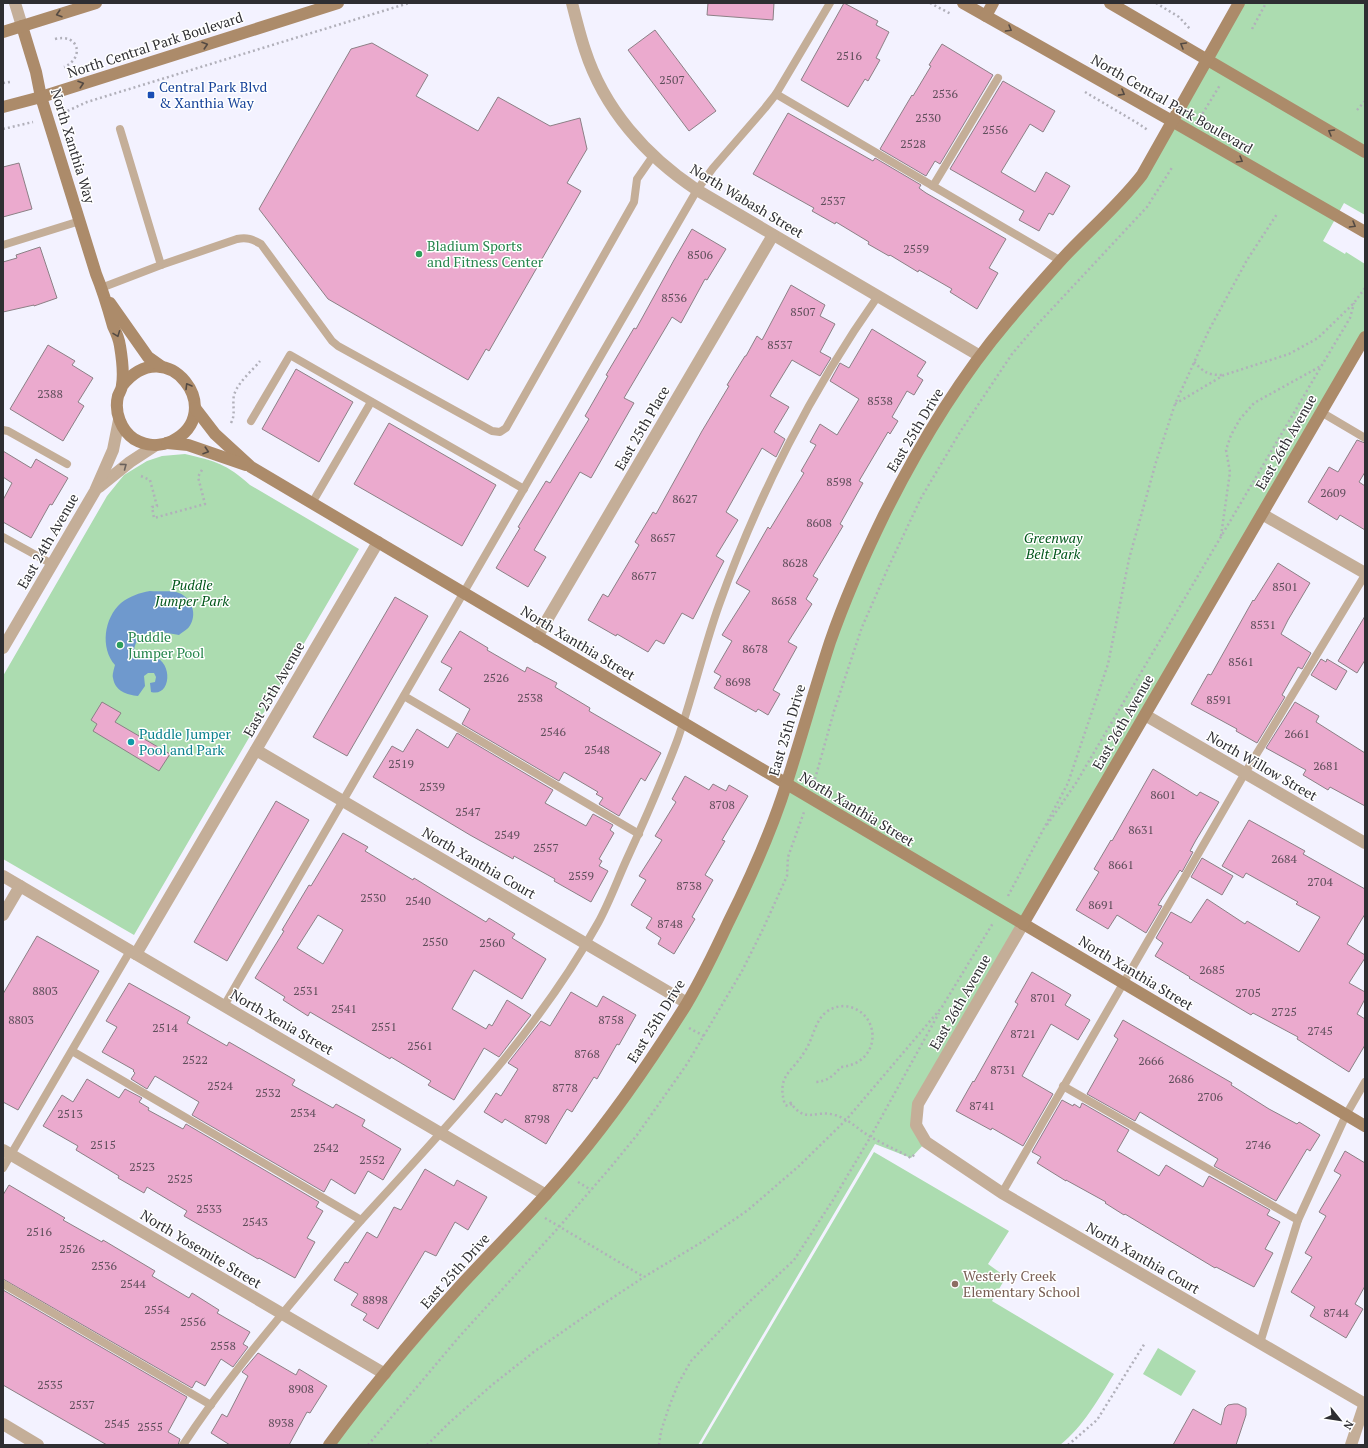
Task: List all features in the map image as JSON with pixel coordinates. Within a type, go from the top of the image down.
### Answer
[{"type":"street","name":"North Xanthia Way","points":[[15,3],[36,72],[41,97],[96,274],[120,344],[122,386]]},
{"type":"street","points":[[3,32],[96,3]]},
{"type":"street","name":"North Central Park Boulevard","points":[[3,106],[41,97],[338,3]]},
{"type":"street","name":"North Wabash Street","points":[[572,3],[585,51],[601,87],[612,106],[632,134],[671,172],[697,190],[980,356]]},
{"type":"street","name":"North Central Park Boulevard","points":[[963,3],[1365,232]]},
{"type":"street","points":[[986,16],[993,3]]},
{"type":"street","points":[[1110,3],[1365,152]]},
{"type":"street","name":"East 25th Drive","points":[[329,1445],[385,1374],[461,1286],[546,1194],[612,1115],[660,1046],[708,964],[743,893],[768,836],[831,641],[851,587],[883,518],[909,467],[947,404],[980,356],[1008,320],[1061,261],[1128,193],[1142,175],[1239,3]]},
{"type":"street","name":"East 25th Place","points":[[537,636],[773,235]]},
{"type":"street","name":"North Xanthia Way","points":[[103,293],[148,357],[162,367]]},
{"type":"street","name":"East 26th Avenue","points":[[916,1125],[918,1104],[1365,337]]},
{"type":"street","points":[[150,367],[162,367],[173,371],[182,377],[189,386],[194,397],[192,419],[187,430],[178,438],[162,444],[144,444],[125,430],[119,420],[116,409],[118,397],[122,386],[129,377],[150,367]]},
{"type":"street","name":"North Xanthia Street","points":[[194,408],[208,426],[251,467]]},
{"type":"street","name":"East 24th Avenue","points":[[3,648],[95,490],[114,450],[119,420]]},
{"type":"street","name":"North Xanthia Street","points":[[162,444],[188,445],[251,467],[1365,1126]]},
{"type":"street","name":"East 24th Avenue","points":[[95,490],[121,469],[162,444]]},
{"type":"street","points":[[1262,514],[1365,574]]},
{"type":"street","name":"East 25th Avenue","points":[[133,952],[256,750],[378,542]]},
{"type":"street","name":"North Willow Street","points":[[1145,715],[1365,843]]},
{"type":"street","name":"North Xanthia Court","points":[[256,750],[687,1002]]},
{"type":"street","name":"North Xenia Street","points":[[3,876],[546,1194]]},
{"type":"street","points":[[3,915],[20,886]]},
{"type":"street","name":"North Xanthia Court","points":[[916,1125],[926,1142],[1002,1193],[1365,1404]]},
{"type":"street","name":"North Yosemite Street","points":[[7,1152],[385,1374]]},
{"type":"street","points":[[1351,1445],[1365,1404]]},
{"type":"street","points":[[3,1424],[38,1445]]},
{"type":"lane","points":[[224,1006],[697,190],[713,168],[776,94],[830,3]]},
{"type":"lane","points":[[933,186],[998,78]]},
{"type":"lane","points":[[776,94],[1061,261]]},
{"type":"lane","points":[[120,129],[161,265]]},
{"type":"lane","points":[[103,293],[161,265],[237,239],[245,238],[254,240],[261,244],[332,341],[338,346],[492,431],[500,432],[506,428],[634,202],[637,179],[653,156]]},
{"type":"lane","points":[[3,245],[80,221]]},
{"type":"lane","points":[[183,1445],[211,1405],[282,1314],[361,1220],[441,1133],[510,1052],[540,1014],[586,943],[600,919],[638,834],[675,745],[718,607],[749,526],[804,416],[846,344],[878,296]]},
{"type":"lane","points":[[251,421],[290,355],[524,489]]},
{"type":"lane","points":[[312,503],[371,402]]},
{"type":"lane","points":[[1321,412],[1365,438]]},
{"type":"lane","points":[[3,430],[67,464]]},
{"type":"lane","points":[[3,537],[52,564]]},
{"type":"lane","points":[[1002,1193],[1245,773],[1365,574]]},
{"type":"lane","points":[[404,696],[638,834]]},
{"type":"lane","points":[[3,1168],[7,1152],[133,952]]},
{"type":"lane","points":[[72,1051],[361,1220]]},
{"type":"lane","points":[[1260,1343],[1298,1220],[1346,1115],[1365,1082]]},
{"type":"lane","points":[[1063,1086],[1298,1220]]},
{"type":"lane","points":[[3,1284],[211,1405]]},
{"type":"path","points":[[66,112],[87,102],[409,3]]},
{"type":"path","points":[[1156,3],[1179,17],[1194,34]]},
{"type":"path","points":[[1252,29],[1266,3]]},
{"type":"path","points":[[55,39],[67,38],[73,41],[76,48],[77,52],[74,59],[64,67]]},
{"type":"path","points":[[1199,121],[1223,80]]},
{"type":"path","points":[[3,83],[10,82]]},
{"type":"path","points":[[1357,110],[1365,101]]},
{"type":"path","points":[[3,129],[36,121]]},
{"type":"path","points":[[815,779],[834,711],[862,627],[921,498],[960,432],[1012,354],[1035,327],[1147,207],[1173,166]]},
{"type":"path","points":[[1175,404],[1224,375],[1289,354],[1318,338],[1354,303],[1365,288]]},
{"type":"path","points":[[1040,835],[1076,783],[1350,318],[1354,303]]},
{"type":"path","points":[[231,423],[234,417],[234,397],[237,388],[260,361]]},
{"type":"path","points":[[1194,362],[1202,371],[1210,375],[1224,375]]},
{"type":"path","points":[[1220,538],[1230,472],[1226,450],[1231,435],[1240,419],[1254,403],[1322,365]]},
{"type":"path","points":[[141,476],[150,480],[157,506],[152,507],[154,518],[205,504],[198,477],[203,468]]},
{"type":"path","points":[[814,1082],[820,1082],[831,1078],[841,1067],[858,1063],[869,1052],[872,1044],[870,1026],[866,1018],[860,1012],[850,1007],[841,1006],[826,1012],[819,1019],[805,1052],[785,1077],[782,1087],[782,1096],[785,1105],[788,1106],[791,1103],[799,1112],[806,1115],[828,1113],[841,1117],[871,1136],[911,1158],[926,1142]]},
{"type":"path","points":[[658,1445],[661,1431],[678,1384],[691,1361],[732,1318],[794,1260],[833,1200],[871,1136],[942,1007]]},
{"type":"path","points":[[689,1028],[704,1036]]},
{"type":"path","points":[[578,1182],[591,1190]]},
{"type":"path","points":[[545,1218],[644,1277]]},
{"type":"path","points":[[1068,1445],[1097,1420],[1145,1343]]},
{"type":"green space","name":"Greenway Belt Park","points":[[1239,3],[1365,3],[1365,215],[1344,203],[1323,241],[1345,254],[1346,252],[1365,264],[1365,337],[918,1104],[926,1142],[911,1158],[875,1144],[698,1445],[329,1445],[546,1195],[660,1046],[743,893],[807,715],[883,518],[980,356],[1128,193]]},
{"type":"green space","name":"Puddle Jumper Park","points":[[185,454],[220,464],[234,472],[250,485],[359,549],[134,935],[3,859],[3,676],[107,496],[124,475],[147,461],[162,456]]},
{"type":"green space","name":"Westerly Creek Elementary School","points":[[874,1152],[1009,1231],[988,1264],[1006,1277],[992,1301],[1114,1374],[1083,1421],[1060,1445],[701,1445]]},
{"type":"green space","points":[[1158,1348],[1196,1371],[1181,1396],[1143,1374]]},
{"type":"water","name":"Puddle Jumper Pool","points":[[150,591],[173,592],[184,595],[192,607],[193,617],[189,627],[179,635],[151,632],[142,636],[138,640],[134,648],[135,659],[150,656],[158,658],[163,663],[167,677],[166,684],[163,689],[158,692],[151,692],[150,683],[155,682],[156,677],[154,673],[148,673],[144,676],[145,686],[138,696],[122,692],[116,686],[113,675],[115,665],[107,650],[106,633],[115,609],[121,603],[135,595]]},
{"type":"building","points":[[708,3],[774,3],[773,20],[707,15]]},
{"type":"building","points":[[844,3],[878,21],[876,25],[889,32],[876,58],[880,60],[868,81],[865,79],[848,107],[801,80]]},
{"type":"building","points":[[655,30],[716,111],[689,131],[628,50]]},
{"type":"building","name":"Bladium Sports and Fitness Center","points":[[372,43],[428,75],[416,96],[478,131],[498,97],[550,126],[580,118],[587,149],[567,183],[581,191],[489,351],[486,349],[468,380],[328,299],[259,209],[351,49]]},
{"type":"building","points":[[942,44],[993,75],[940,164],[935,161],[926,176],[880,149],[931,66],[929,65]]},
{"type":"building","points":[[1003,81],[1055,111],[1043,132],[1030,124],[1001,172],[1035,192],[1046,172],[1070,186],[1053,215],[1049,213],[1039,231],[1019,220],[1024,211],[950,169]]},
{"type":"building","points":[[788,113],[873,161],[875,158],[921,185],[919,188],[926,193],[1006,239],[989,268],[998,273],[977,309],[950,292],[952,289],[868,244],[869,242],[836,222],[835,224],[812,211],[814,208],[753,174]]},
{"type":"building","points":[[19,163],[32,209],[3,217],[3,167]]},
{"type":"building","points":[[692,229],[726,249],[707,280],[705,279],[681,323],[672,317],[624,398],[634,403],[591,478],[580,472],[534,550],[546,557],[528,587],[496,568],[520,528],[518,527],[546,481],[550,483],[589,419],[585,416],[608,376],[606,375],[634,328],[636,329]]},
{"type":"building","points":[[40,247],[57,298],[34,306],[3,312],[3,262],[17,258],[16,255]]},
{"type":"building","points":[[791,285],[825,305],[820,316],[835,324],[820,352],[831,358],[820,376],[792,360],[770,396],[789,407],[774,432],[785,439],[776,457],[762,448],[726,512],[738,520],[716,556],[724,561],[693,619],[682,613],[664,644],[656,640],[648,652],[617,634],[616,636],[588,620],[603,594],[608,597],[639,545],[635,542],[653,512],[656,514],[729,386],[727,385],[757,336],[762,340]]},
{"type":"building","points":[[872,329],[926,362],[917,376],[923,380],[914,395],[907,391],[892,417],[898,421],[890,434],[888,432],[859,481],[863,483],[840,524],[843,526],[813,576],[818,579],[806,599],[812,604],[788,642],[797,647],[773,690],[780,694],[768,715],[758,709],[756,712],[714,688],[721,676],[714,672],[732,641],[722,635],[750,591],[736,583],[768,527],[770,529],[804,473],[801,471],[816,445],[810,442],[820,424],[837,435],[859,399],[830,381],[840,363],[849,368]]},
{"type":"building","points":[[48,345],[75,361],[72,365],[93,378],[78,402],[84,406],[63,441],[10,409]]},
{"type":"building","points":[[296,369],[353,402],[319,462],[262,429]]},
{"type":"building","points":[[389,423],[496,485],[462,546],[354,484]]},
{"type":"building","points":[[1357,440],[1365,443],[1365,472],[1359,482],[1365,486],[1365,530],[1340,515],[1337,520],[1308,502],[1329,467],[1338,472]]},
{"type":"building","points":[[3,451],[31,468],[36,459],[68,478],[52,505],[50,504],[31,538],[3,522],[3,500],[12,483],[3,477]]},
{"type":"building","points":[[1278,563],[1310,583],[1281,634],[1311,653],[1302,669],[1298,667],[1282,695],[1285,697],[1257,743],[1236,731],[1237,729],[1191,704],[1208,674],[1211,675],[1253,600],[1254,601]]},
{"type":"building","points":[[395,597],[428,616],[347,756],[313,737]]},
{"type":"building","points":[[1365,616],[1365,660],[1357,673],[1338,661]]},
{"type":"building","points":[[460,631],[488,648],[487,650],[525,672],[527,667],[557,683],[555,687],[590,708],[589,711],[661,753],[645,781],[641,778],[619,816],[599,804],[603,798],[596,794],[598,792],[564,772],[559,781],[462,724],[470,709],[439,690],[452,668],[441,662]]},
{"type":"building","points":[[1321,659],[1326,662],[1327,659],[1347,671],[1336,690],[1311,675]]},
{"type":"building","name":"Puddle Jumper Pool and Park","points":[[102,702],[121,713],[115,722],[170,754],[159,771],[93,731],[97,724],[91,720]]},
{"type":"building","points":[[1295,702],[1319,716],[1316,722],[1365,753],[1365,806],[1330,787],[1328,790],[1303,775],[1306,770],[1266,748]]},
{"type":"building","points":[[417,729],[448,748],[457,733],[553,790],[545,803],[586,826],[593,814],[613,825],[610,830],[614,833],[599,859],[602,861],[599,866],[608,871],[591,902],[554,881],[555,879],[514,856],[513,859],[470,835],[373,777],[392,746],[403,752]]},
{"type":"building","points":[[1153,769],[1197,796],[1200,792],[1219,802],[1190,851],[1193,852],[1182,872],[1180,870],[1158,905],[1162,906],[1146,933],[1117,915],[1108,929],[1076,910],[1099,872],[1094,869],[1111,840],[1112,841]]},
{"type":"building","points":[[685,776],[709,790],[713,784],[726,791],[729,785],[748,796],[722,840],[725,841],[705,875],[713,880],[692,917],[695,919],[674,954],[658,944],[661,938],[646,928],[652,918],[631,905],[646,880],[639,876],[662,840],[655,836],[676,802],[672,799]]},
{"type":"building","points":[[276,801],[309,820],[227,961],[194,942]]},
{"type":"building","points":[[1249,820],[1305,851],[1303,854],[1365,889],[1365,914],[1347,944],[1365,955],[1365,958],[1349,983],[1365,992],[1365,999],[1357,1014],[1365,1019],[1365,1045],[1349,1072],[1297,1039],[1298,1037],[1253,1013],[1251,1015],[1155,956],[1163,943],[1156,938],[1171,912],[1191,923],[1207,899],[1245,924],[1247,921],[1299,952],[1320,917],[1296,904],[1298,902],[1246,873],[1243,878],[1222,866]]},
{"type":"building","points":[[343,833],[368,847],[365,851],[413,880],[414,878],[486,922],[489,918],[515,934],[512,938],[546,959],[522,999],[474,970],[452,1009],[486,1029],[489,1024],[492,1026],[507,1000],[531,1015],[499,1057],[484,1048],[454,1100],[428,1085],[431,1081],[391,1057],[390,1059],[310,1012],[308,1016],[283,1000],[285,997],[255,978],[284,931],[282,930],[309,885],[311,886]],"holes":[[[318,915],[343,930],[323,964],[297,948]]]},
{"type":"building","points":[[1202,858],[1233,876],[1222,895],[1191,877]]},
{"type":"building","points":[[37,936],[99,971],[18,1110],[3,1102],[3,994]]},
{"type":"building","points":[[1032,972],[1071,995],[1065,1005],[1090,1020],[1078,1040],[1051,1024],[1022,1076],[1053,1094],[1023,1146],[992,1128],[991,1130],[956,1111],[1018,1004],[1015,1002]]},
{"type":"building","points":[[129,983],[190,1017],[187,1023],[227,1046],[229,1042],[295,1080],[292,1085],[333,1108],[336,1104],[365,1120],[362,1126],[401,1149],[383,1180],[368,1171],[355,1194],[331,1179],[324,1192],[192,1115],[199,1102],[155,1076],[147,1089],[131,1079],[135,1073],[133,1071],[134,1070],[102,1052],[117,1027],[106,1021]]},
{"type":"building","points":[[571,992],[597,1007],[603,996],[636,1015],[597,1079],[594,1077],[572,1112],[567,1109],[546,1144],[505,1119],[502,1123],[484,1112],[496,1093],[501,1096],[518,1069],[508,1063],[541,1021],[550,1026]]},
{"type":"building","points":[[1123,1020],[1232,1083],[1231,1085],[1269,1109],[1297,1124],[1299,1122],[1320,1135],[1310,1151],[1307,1149],[1276,1201],[1214,1166],[1218,1159],[1140,1112],[1135,1121],[1087,1094],[1118,1039],[1114,1036]]},
{"type":"building","points":[[87,1079],[119,1098],[125,1089],[142,1098],[139,1102],[149,1108],[148,1110],[183,1129],[186,1124],[319,1202],[316,1207],[323,1211],[307,1238],[315,1242],[295,1278],[259,1258],[258,1259],[184,1216],[187,1211],[147,1187],[144,1193],[118,1178],[119,1176],[76,1150],[78,1146],[43,1126],[62,1095],[73,1102]]},
{"type":"building","points":[[1062,1100],[1073,1106],[1074,1104],[1080,1108],[1082,1103],[1129,1130],[1117,1151],[1159,1176],[1166,1165],[1203,1187],[1209,1176],[1270,1210],[1267,1215],[1280,1222],[1265,1249],[1273,1253],[1254,1287],[1216,1267],[1215,1268],[1125,1214],[1124,1215],[1105,1203],[1106,1202],[1066,1181],[1037,1163],[1041,1157],[1032,1152]]},
{"type":"building","points":[[1345,1151],[1365,1163],[1365,1286],[1355,1304],[1363,1309],[1346,1338],[1310,1316],[1315,1307],[1291,1292],[1312,1257],[1305,1253],[1326,1216],[1319,1212],[1341,1175],[1334,1171]]},
{"type":"building","points":[[425,1169],[454,1186],[457,1180],[487,1197],[468,1230],[455,1222],[436,1256],[425,1251],[378,1329],[363,1320],[367,1314],[351,1305],[358,1294],[334,1280],[345,1262],[348,1263],[367,1232],[377,1238],[394,1207],[401,1210]]},
{"type":"building","points":[[9,1185],[65,1218],[63,1220],[102,1242],[103,1240],[155,1271],[152,1276],[189,1298],[192,1293],[219,1310],[217,1313],[250,1332],[243,1344],[248,1347],[233,1367],[221,1359],[205,1386],[196,1381],[192,1388],[3,1279],[3,1195]]},
{"type":"building","points":[[3,1290],[187,1397],[168,1432],[180,1439],[178,1445],[107,1445],[3,1385]]},
{"type":"building","points":[[258,1353],[296,1375],[299,1369],[327,1386],[310,1413],[307,1412],[289,1445],[230,1445],[211,1433],[222,1414],[227,1417],[248,1376],[242,1372]]},
{"type":"building","points":[[1238,1404],[1246,1408],[1246,1415],[1236,1445],[1173,1445],[1193,1409],[1221,1425],[1225,1408],[1228,1405]]},
{"type":"place","name":"Central Park Blvd & Xanthia Way","points":[[151,95]]},
{"type":"place","name":"Bladium Sports and Fitness Center","points":[[419,254]]},
{"type":"place","name":"Puddle Jumper Pool","points":[[120,645]]},
{"type":"place","name":"Puddle Jumper Pool and Park","points":[[131,742]]},
{"type":"place","name":"Westerly Creek Elementary School","points":[[955,1284]]}]
